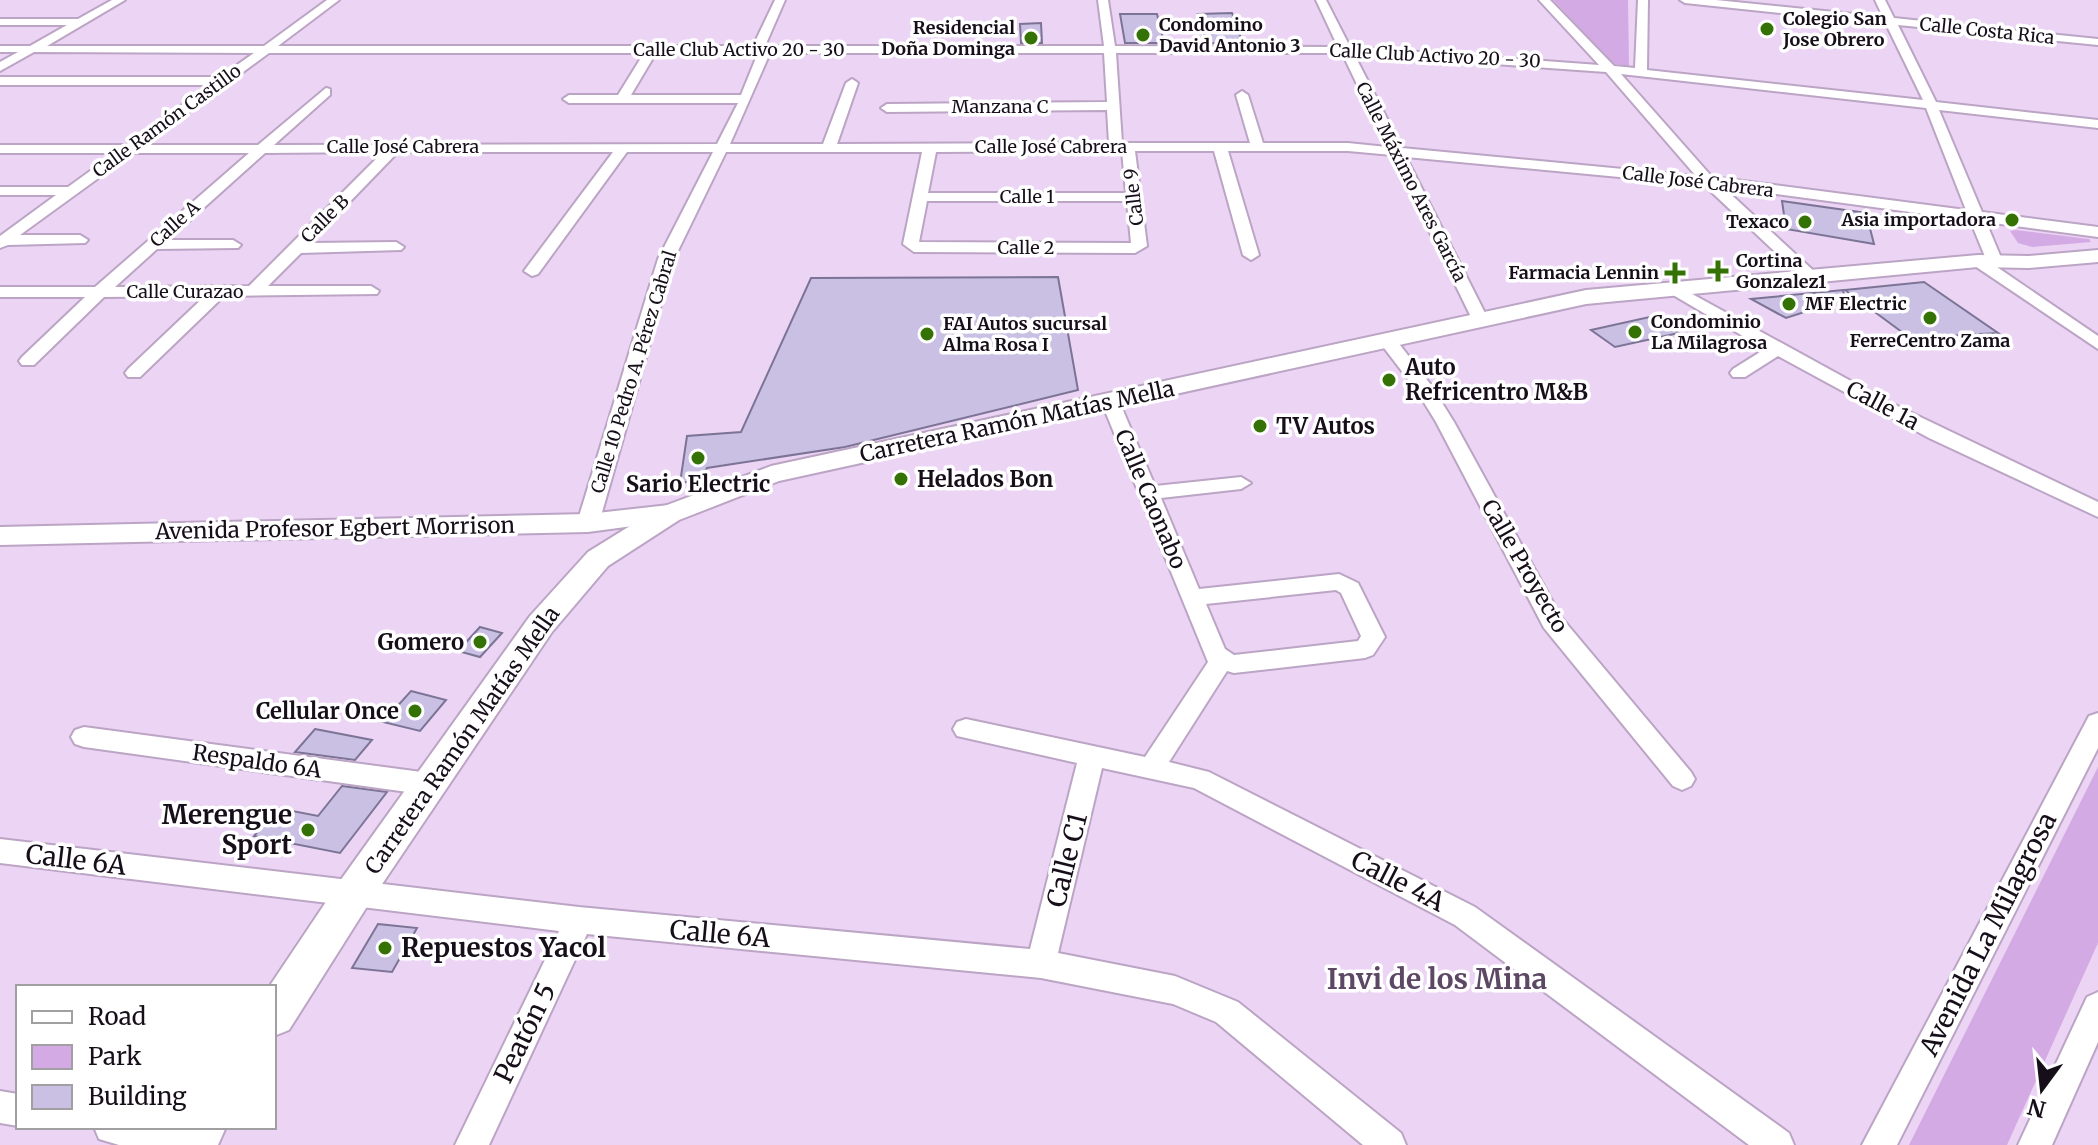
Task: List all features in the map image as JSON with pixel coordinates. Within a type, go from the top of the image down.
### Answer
[{"type":"main road","name":"Carretera Ramón Matías Mella","points":[[1993,260],[2098,246]]},
{"type":"main road","name":"Carretera Ramón Matías Mella","points":[[276,1013],[354,893],[541,624],[598,559],[669,514],[771,474],[1586,297],[1993,260],[2029,262],[2098,256]]},
{"type":"street","points":[[0,67],[120,0]]},
{"type":"street","name":"Calle Ramón Castillo","points":[[2,241],[334,0]]},
{"type":"street","name":"Calle 10 Pedro A. Pérez Cabral","points":[[588,523],[666,259],[746,99],[780,0]]},
{"type":"street","name":"Calle 9","points":[[1103,0],[1113,106],[1134,197],[1138,248]]},
{"type":"street","name":"Calle Máximo Ares García","points":[[1321,0],[1481,321]]},
{"type":"street","points":[[1544,0],[1610,69],[1708,181],[1811,277]]},
{"type":"street","points":[[1641,72],[1643,0]]},
{"type":"street","name":"Calle Costa Rica","points":[[1685,0],[2098,42]]},
{"type":"street","points":[[1880,0],[1931,105],[1993,260],[2098,344]]},
{"type":"street","points":[[0,22],[81,22]]},
{"type":"street","name":"Calle Club Activo 20 - 30","points":[[0,49],[1344,50],[1641,72],[2098,124]]},
{"type":"street","points":[[622,99],[652,50]]},
{"type":"street","points":[[0,81],[221,81]]},
{"type":"street","points":[[829,146],[852,83]]},
{"type":"street","name":"Calle A","points":[[28,361],[99,292],[326,92]]},
{"type":"street","points":[[1242,95],[1258,147]]},
{"type":"street","points":[[569,99],[746,99]]},
{"type":"street","name":"Manzana C","points":[[887,108],[1113,106]]},
{"type":"street","name":"Calle José Cabrera","points":[[0,149],[397,146],[719,149],[829,146],[1258,147],[1396,151],[1708,181],[2098,232]]},
{"type":"street","name":"Calle B","points":[[254,291],[397,146]]},
{"type":"street","points":[[920,197],[930,147]]},
{"type":"street","points":[[1220,147],[1251,255]]},
{"type":"street","points":[[532,271],[622,149]]},
{"type":"street","points":[[0,191],[72,191]]},
{"type":"street","name":"Calle 1","points":[[920,197],[1134,197]]},
{"type":"street","name":"Calle 2","points":[[920,197],[911,244],[914,247],[1138,248]]},
{"type":"street","points":[[2,241],[80,240]]},
{"type":"street","points":[[153,244],[233,245]]},
{"type":"street","points":[[297,248],[396,247]]},
{"type":"street","name":"Calle 1a","points":[[1674,289],[1777,349],[2016,475],[2098,510]]},
{"type":"street","name":"Calle Curazao","points":[[0,292],[371,291]]},
{"type":"street","points":[[134,373],[219,292]]},
{"type":"street","name":"Calle Proyecto","points":[[1387,340],[1425,389],[1445,422],[1552,622],[1682,779]]},
{"type":"street","points":[[1739,373],[1777,349]]},
{"type":"street","name":"Calle Caonabo","points":[[1110,401],[1215,654],[1234,664],[1365,649],[1373,637],[1350,588],[1339,582],[1192,598]]},
{"type":"street","points":[[1149,493],[1241,483]]},
{"type":"street","name":"Avenida Profesor Egbert Morrison","points":[[0,536],[588,523],[669,514]]},
{"type":"street","points":[[1151,769],[1222,660]]},
{"type":"street","name":"Avenida La Milagrosa","points":[[1879,1145],[2098,723]]},
{"type":"street","name":"Calle 4A","points":[[966,729],[1200,779],[1465,916],[1777,1145]]},
{"type":"street","name":"Respaldo 6A","points":[[84,737],[429,784]]},
{"type":"street","name":"Calle C1","points":[[1041,964],[1092,756]]},
{"type":"street","name":"Calle 6A","points":[[0,851],[579,920],[1041,964],[1175,990],[1227,1012],[1389,1145]]},
{"type":"street","name":"Peatón 5","points":[[472,1145],[579,920]]},
{"type":"street","points":[[2035,1145],[2098,1007]]},
{"type":"street","points":[[126,1129],[196,1138]]},
{"type":"green space","points":[[1553,0],[1628,0],[1629,66],[1614,64]]},
{"type":"green space","points":[[2010,231],[2089,239],[2091,242],[2032,247],[2018,243]]},
{"type":"green space","points":[[2098,767],[2098,943],[2007,1145],[1909,1145]]},
{"type":"building","points":[[1232,13],[1243,44],[1207,43],[1198,14]]},
{"type":"building","points":[[1120,14],[1157,14],[1164,43],[1125,43]]},
{"type":"building","name":"Residencial Doña Dominga","points":[[1041,23],[1042,43],[1021,43],[1020,24]]},
{"type":"building","points":[[1782,201],[1866,213],[1874,244],[1786,229]]},
{"type":"building","name":"FAI Autos sucursal Alma Rosa I","points":[[1058,277],[1078,390],[845,447],[707,468],[701,480],[680,483],[687,436],[741,432],[811,278]]},
{"type":"building","name":"FerreCentro Zama","points":[[1924,282],[1998,333],[1910,338],[1845,290]]},
{"type":"building","points":[[1843,290],[1845,299],[1786,318],[1751,299]]},
{"type":"building","name":"Condominio La Milagrosa","points":[[1654,316],[1679,333],[1615,347],[1591,330]]},
{"type":"building","name":"Gomero","points":[[480,627],[502,633],[480,657],[458,651]]},
{"type":"building","name":"Cellular Once","points":[[411,691],[446,700],[420,731],[383,722]]},
{"type":"building","points":[[315,729],[372,740],[355,760],[295,752]]},
{"type":"building","name":"Merengue Sport","points":[[342,786],[387,792],[340,853],[254,836],[277,808],[318,816]]},
{"type":"building","name":"Repuestos Yacol","points":[[378,924],[417,928],[392,972],[352,968]]},
{"type":"place","name":"Colegio San Jose Obrero","points":[[1767,29]]},
{"type":"place","name":"Condomino David Antonio 3","points":[[1143,35]]},
{"type":"place","name":"Residencial Doña Dominga","points":[[1031,38]]},
{"type":"place","name":"Asia importadora","points":[[2012,220]]},
{"type":"place","name":"Texaco","points":[[1805,222]]},
{"type":"place","name":"Cortina Gonzalez1","points":[[1718,271]]},
{"type":"place","name":"Farmacia Lennin","points":[[1675,273]]},
{"type":"place","name":"MF Electric","points":[[1789,304]]},
{"type":"place","name":"FerreCentro Zama","points":[[1930,318]]},
{"type":"place","name":"Condominio La Milagrosa","points":[[1635,332]]},
{"type":"place","name":"FAI Autos sucursal Alma Rosa I","points":[[927,334]]},
{"type":"place","name":"Auto Refricentro M&B","points":[[1389,380]]},
{"type":"place","name":"TV Autos","points":[[1260,426]]},
{"type":"place","name":"Sario Electric","points":[[698,458]]},
{"type":"place","name":"Helados Bon","points":[[901,479]]},
{"type":"place","name":"Gomero","points":[[480,642]]},
{"type":"place","name":"Cellular Once","points":[[415,711]]},
{"type":"place","name":"Merengue Sport","points":[[308,830]]},
{"type":"place","name":"Repuestos Yacol","points":[[385,948]]},
{"type":"district","name":"Invi de los Mina","points":[[1437,979]]}]
